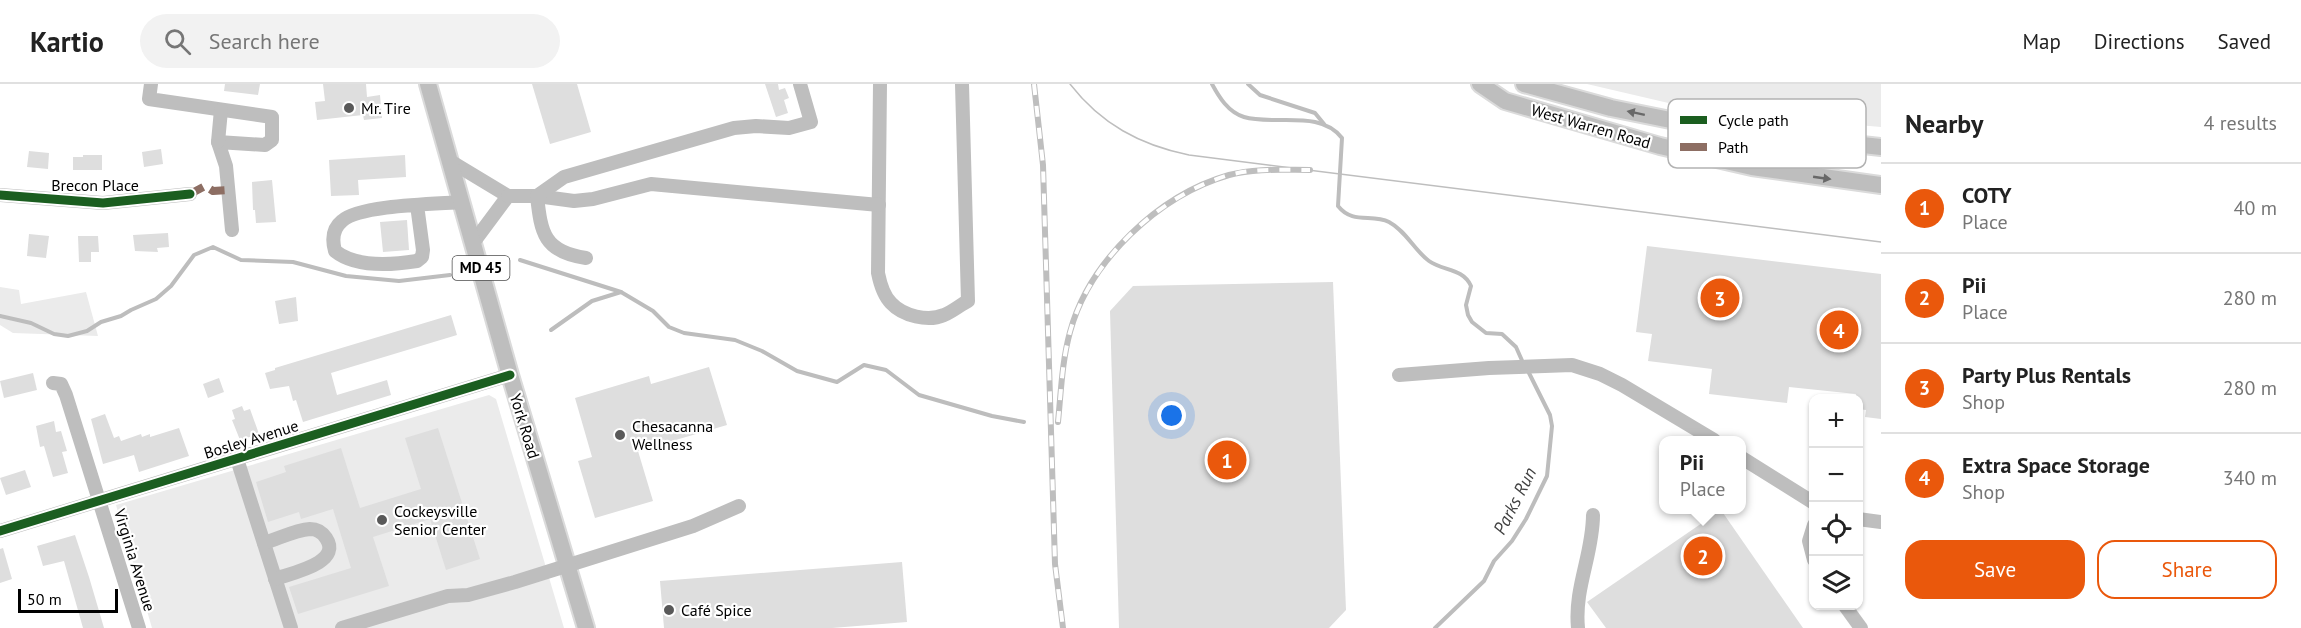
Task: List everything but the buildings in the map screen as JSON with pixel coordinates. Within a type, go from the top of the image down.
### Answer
[{"type":"main road","name":"York Road","points":[[428,84],[510,375],[586,628]]},
{"type":"main road","points":[[433,102],[437,84]]},
{"type":"main road","name":"West Warren Road","points":[[1485,84],[1504,101],[1668,148]]},
{"type":"main road","name":"West Warren Road","points":[[1524,84],[1611,108],[1668,120]]},
{"type":"main road","name":"West Warren Road","points":[[1866,145],[1881,147]]},
{"type":"main road","name":"West Warren Road","points":[[1765,168],[1799,175],[1881,184]]},
{"type":"street","points":[[151,84],[149,99],[272,117],[272,140],[265,145],[218,142]]},
{"type":"street","points":[[537,195],[564,177],[734,128],[756,126],[789,128],[811,122],[800,84]]},
{"type":"street","points":[[880,84],[878,273],[881,287],[890,303],[904,312],[921,318],[944,315],[968,301],[962,84]]},
{"type":"street","points":[[221,110],[218,142],[226,166],[232,230]]},
{"type":"street","points":[[450,161],[508,196],[537,195],[574,201],[593,199],[651,183],[879,205]]},
{"type":"street","name":"Brecon Place","points":[[0,195],[103,203],[190,194]]},
{"type":"street","points":[[537,195],[540,226],[546,238],[561,252],[586,258]]},
{"type":"street","points":[[473,243],[508,196]]},
{"type":"street","points":[[417,205],[423,250],[422,257],[417,261],[381,263],[351,261],[335,251],[332,240],[337,225],[344,219],[364,212],[417,205],[462,202]]},
{"type":"street","points":[[1399,375],[1489,368],[1572,366],[1600,374],[1705,436]]},
{"type":"street","name":"Bosley Avenue","points":[[0,531],[510,375]]},
{"type":"street","name":"Virginia Avenue","points":[[53,383],[61,384],[64,388],[139,628]]},
{"type":"street","points":[[237,459],[291,628]]},
{"type":"street","points":[[1746,460],[1812,502]]},
{"type":"street","points":[[342,628],[448,596],[468,595],[567,566],[693,526],[739,506]]},
{"type":"street","points":[[1578,628],[1577,598],[1593,532],[1593,515]]},
{"type":"street","points":[[1863,520],[1881,522]]},
{"type":"street","points":[[264,543],[310,529],[319,531],[328,542],[329,550],[326,558],[320,563],[275,579]]},
{"type":"street","points":[[1848,610],[1861,628]]},
{"type":"shaded area","points":[[1587,84],[1881,84],[1881,127],[1866,126],[1866,99],[1668,99],[1668,103]]},
{"type":"shaded area","points":[[0,287],[19,290],[21,304],[86,292],[98,336],[13,333],[0,325]]},
{"type":"shaded area","points":[[489,395],[496,399],[564,628],[152,628],[116,505]]},
{"type":"waterway","name":"Parks Run","points":[[1212,84],[1221,99],[1238,115],[1256,119],[1309,121],[1333,129],[1342,138],[1338,206],[1344,212],[1356,217],[1376,218],[1389,222],[1400,230],[1429,261],[1463,276],[1471,286],[1466,305],[1472,322],[1486,333],[1502,334],[1516,347],[1524,365]]},
{"type":"waterway","name":"Parks Run","points":[[1248,84],[1260,95],[1315,113],[1324,124]]},
{"type":"waterway","points":[[0,316],[31,323],[54,334],[68,336],[87,331],[101,322],[121,316],[156,299],[171,286],[194,255],[213,247],[241,260],[293,262],[346,276],[399,281],[450,275]]},
{"type":"waterway","points":[[520,260],[621,292],[653,311],[669,327],[684,333],[735,340],[762,351],[797,371],[837,382],[864,365],[886,370],[919,395],[992,416],[1024,422]]},
{"type":"waterway","points":[[551,330],[592,301],[621,292]]},
{"type":"waterway","name":"Parks Run","points":[[1435,628],[1484,581],[1494,561],[1512,541],[1526,519],[1547,476],[1552,426],[1550,415],[1528,371]]},
{"type":"tram line","points":[[1070,84],[1095,111],[1123,131],[1154,145],[1189,155],[1881,242]]},
{"type":"railway","points":[[1034,84],[1043,165],[1055,564],[1063,628]]},
{"type":"railway","points":[[1058,422],[1065,354],[1079,306],[1093,280],[1130,234],[1177,198],[1229,175],[1259,170],[1310,170]]},
{"type":"marked path","points":[[190,194],[205,186],[213,191],[228,190]]},
{"type":"cycle path","points":[[0,195],[103,203],[190,194]]},
{"type":"cycle path","points":[[0,531],[510,375]]},
{"type":"place","name":"Mr. Tire","points":[[349,108]]},
{"type":"place","name":"Party Plus Rentals","points":[[1720,298]]},
{"type":"place","name":"Extra Space Storage","points":[[1839,330]]},
{"type":"place","name":"Chesacanna Wellness","points":[[620,435]]},
{"type":"place","name":"COTY","points":[[1227,460]]},
{"type":"place","name":"Cockeysville Senior Center","points":[[382,520]]},
{"type":"place","name":"Pii","points":[[1703,556]]},
{"type":"place","name":"Café Spice","points":[[669,610]]}]
